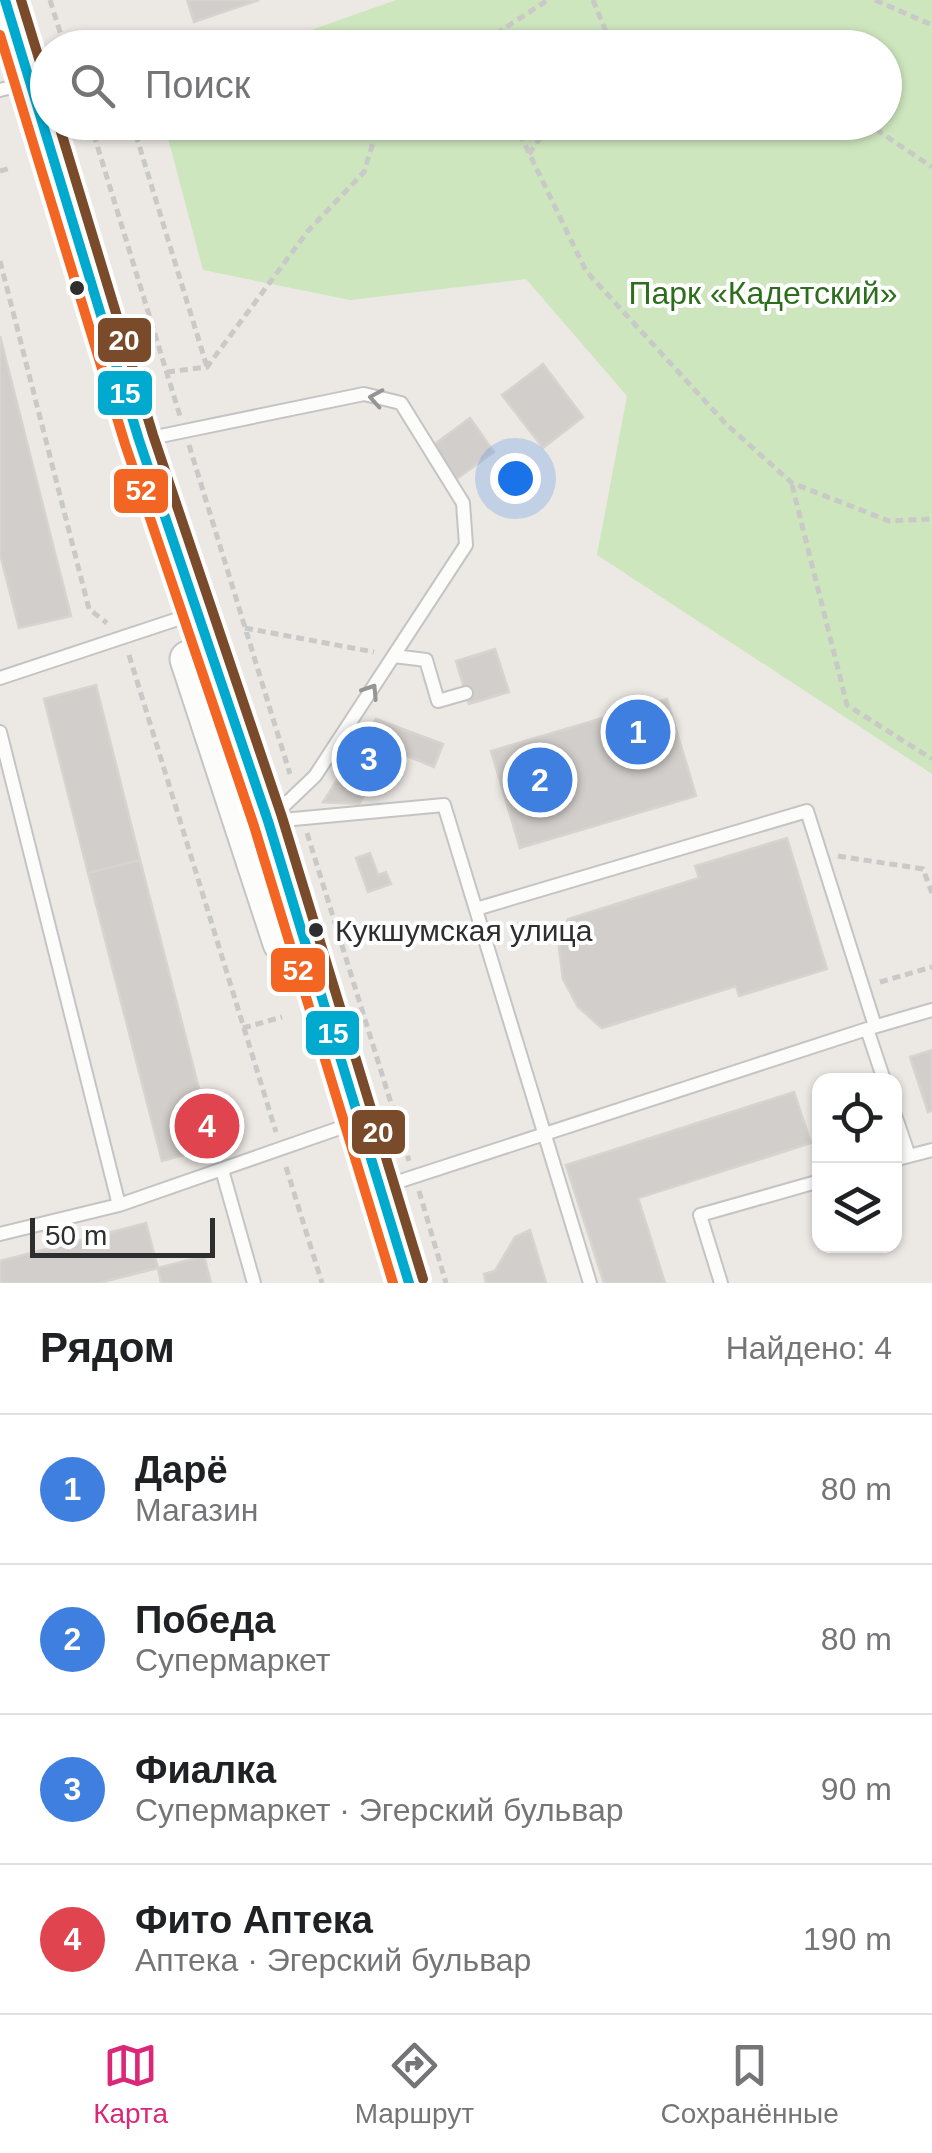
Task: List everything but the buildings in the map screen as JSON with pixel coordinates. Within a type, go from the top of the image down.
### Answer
[{"type":"main road","points":[[6,0],[9,80],[255,825],[368,1191],[384,1283]]},
{"type":"main road","points":[[9,80],[30,138]]},
{"type":"main road","points":[[31,140],[139,440],[186,616]]},
{"type":"main road","points":[[368,1191],[409,1283]]},
{"type":"lane","points":[[139,440],[364,394],[401,402],[464,503],[466,545],[394,656],[315,776],[296,796],[255,825]]},
{"type":"lane","points":[[0,678],[186,616]]},
{"type":"lane","points":[[394,656],[426,660],[438,701],[466,693]]},
{"type":"lane","points":[[0,732],[119,1205]]},
{"type":"lane","points":[[255,825],[444,805],[590,1283]]},
{"type":"lane","points":[[476,909],[807,811],[863,987],[882,1073]]},
{"type":"lane","points":[[368,1191],[932,1010]]},
{"type":"lane","points":[[0,1234],[119,1205],[348,1125]]},
{"type":"lane","points":[[902,1135],[909,1156]]},
{"type":"lane","points":[[902,1158],[932,1150]]},
{"type":"lane","points":[[222,1170],[254,1283]]},
{"type":"lane","points":[[721,1283],[700,1215],[812,1183]]},
{"type":"path","points":[[502,30],[548,0]]},
{"type":"path","points":[[593,0],[606,30]]},
{"type":"path","points":[[875,0],[932,25]]},
{"type":"path","points":[[53,1],[61,30]]},
{"type":"path","points":[[138,140],[207,367]]},
{"type":"path","points":[[166,372],[207,367],[308,231],[364,172],[374,140]]},
{"type":"path","points":[[522,140],[586,272],[726,424],[792,483],[890,521],[932,519]]},
{"type":"path","points":[[529,154],[539,140]]},
{"type":"path","points":[[891,140],[932,168]]},
{"type":"path","points":[[83,145],[96,142],[296,796]]},
{"type":"path","points":[[0,171],[11,168]]},
{"type":"path","points":[[0,261],[89,609],[124,637],[322,1283]]},
{"type":"path","points":[[792,483],[847,705],[932,759]]},
{"type":"path","points":[[245,628],[394,656]]},
{"type":"path","points":[[303,819],[446,1283]]},
{"type":"path","points":[[820,853],[932,868]]},
{"type":"path","points":[[923,869],[932,893]]},
{"type":"path","points":[[863,987],[932,967]]},
{"type":"path","points":[[243,1028],[282,1017]]},
{"type":"green space","name":"Парк «Кадетский»","points":[[396,0],[932,0],[932,774],[597,555],[627,396],[526,279],[350,300],[203,270],[169,140],[902,140],[902,30],[311,30]]},
{"type":"transit line","name":"15","points":[[5,0],[30,82]]},
{"type":"transit line","name":"20","points":[[21,0],[30,30]]},
{"type":"transit line","name":"52","points":[[0,35],[30,133]]},
{"type":"transit line","name":"52","points":[[32,140],[125,444],[254,826],[393,1283]]},
{"type":"transit line","name":"15","points":[[48,140],[139,440],[268,821],[409,1283]]},
{"type":"transit line","name":"20","points":[[63,140],[153,435],[282,817],[423,1279]]},
{"type":"place","name":"Дарё","points":[[638,732]]},
{"type":"place","name":"Фиалка","points":[[369,759]]},
{"type":"place","name":"Победа","points":[[540,780]]},
{"type":"place","name":"Кукшумская улица","points":[[316,930]]},
{"type":"place","name":"Фито Аптека","points":[[207,1126]]}]
